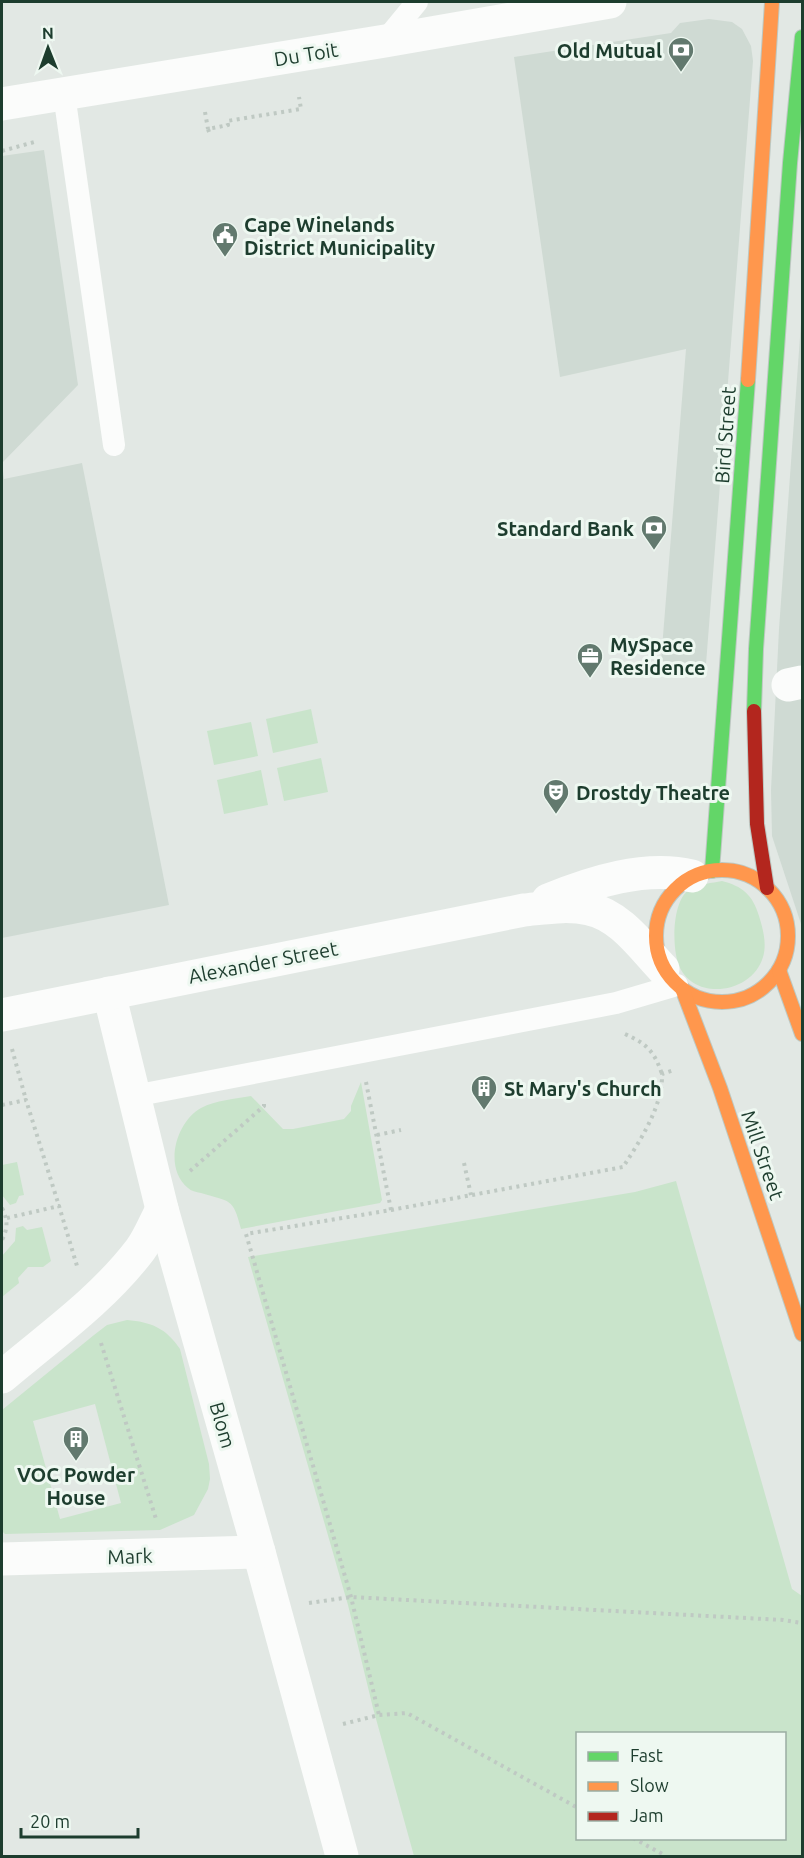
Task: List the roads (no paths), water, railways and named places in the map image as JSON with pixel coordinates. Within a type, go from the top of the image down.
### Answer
[{"type":"street","name":"Du Toit","points":[[2,104],[385,41],[555,5],[610,2]]},
{"type":"street","name":"Bird Street","points":[[702,873],[755,292],[760,173],[772,2]]},
{"type":"street","points":[[767,888],[757,824],[754,715],[756,649],[789,163],[802,37]]},
{"type":"street","points":[[732,870],[751,876],[767,888],[779,902],[786,918],[787,954],[767,986],[750,997],[730,1002],[709,1002],[674,982],[657,944],[658,924],[663,904],[675,888],[702,873],[732,870]]},
{"type":"street","name":"Alexander Street","points":[[524,910],[574,889],[635,875],[671,871],[702,873]]},
{"type":"street","name":"Alexander Street","points":[[6,1029],[109,993],[524,910],[568,907],[588,908],[604,913],[623,927],[674,982]]},
{"type":"street","points":[[779,970],[802,1034]]},
{"type":"street","name":"Mill Street","points":[[674,982],[720,1088],[802,1334]]},
{"type":"street","name":"Blom","points":[[109,993],[162,1209],[342,1857]]},
{"type":"street","points":[[2,1377],[113,1281],[141,1248],[162,1209]]},
{"type":"street","name":"Mark","points":[[2,1559],[259,1552]]},
{"type":"lane","points":[[385,41],[417,2]]},
{"type":"lane","points":[[64,94],[114,445]]},
{"type":"lane","points":[[134,1096],[616,1003],[674,982]]},
{"type":"place","name":"Old Mutual","points":[[681,73]]},
{"type":"place","name":"Cape Winelands District Municipality","points":[[225,258]]},
{"type":"place","name":"Standard Bank","points":[[654,551]]},
{"type":"place","name":"MySpace Residence","points":[[590,679]]},
{"type":"place","name":"Drostdy Theatre","points":[[556,815]]},
{"type":"place","name":"St Mary's Church","points":[[484,1111]]},
{"type":"place","name":"VOC Powder House","points":[[76,1462]]}]
